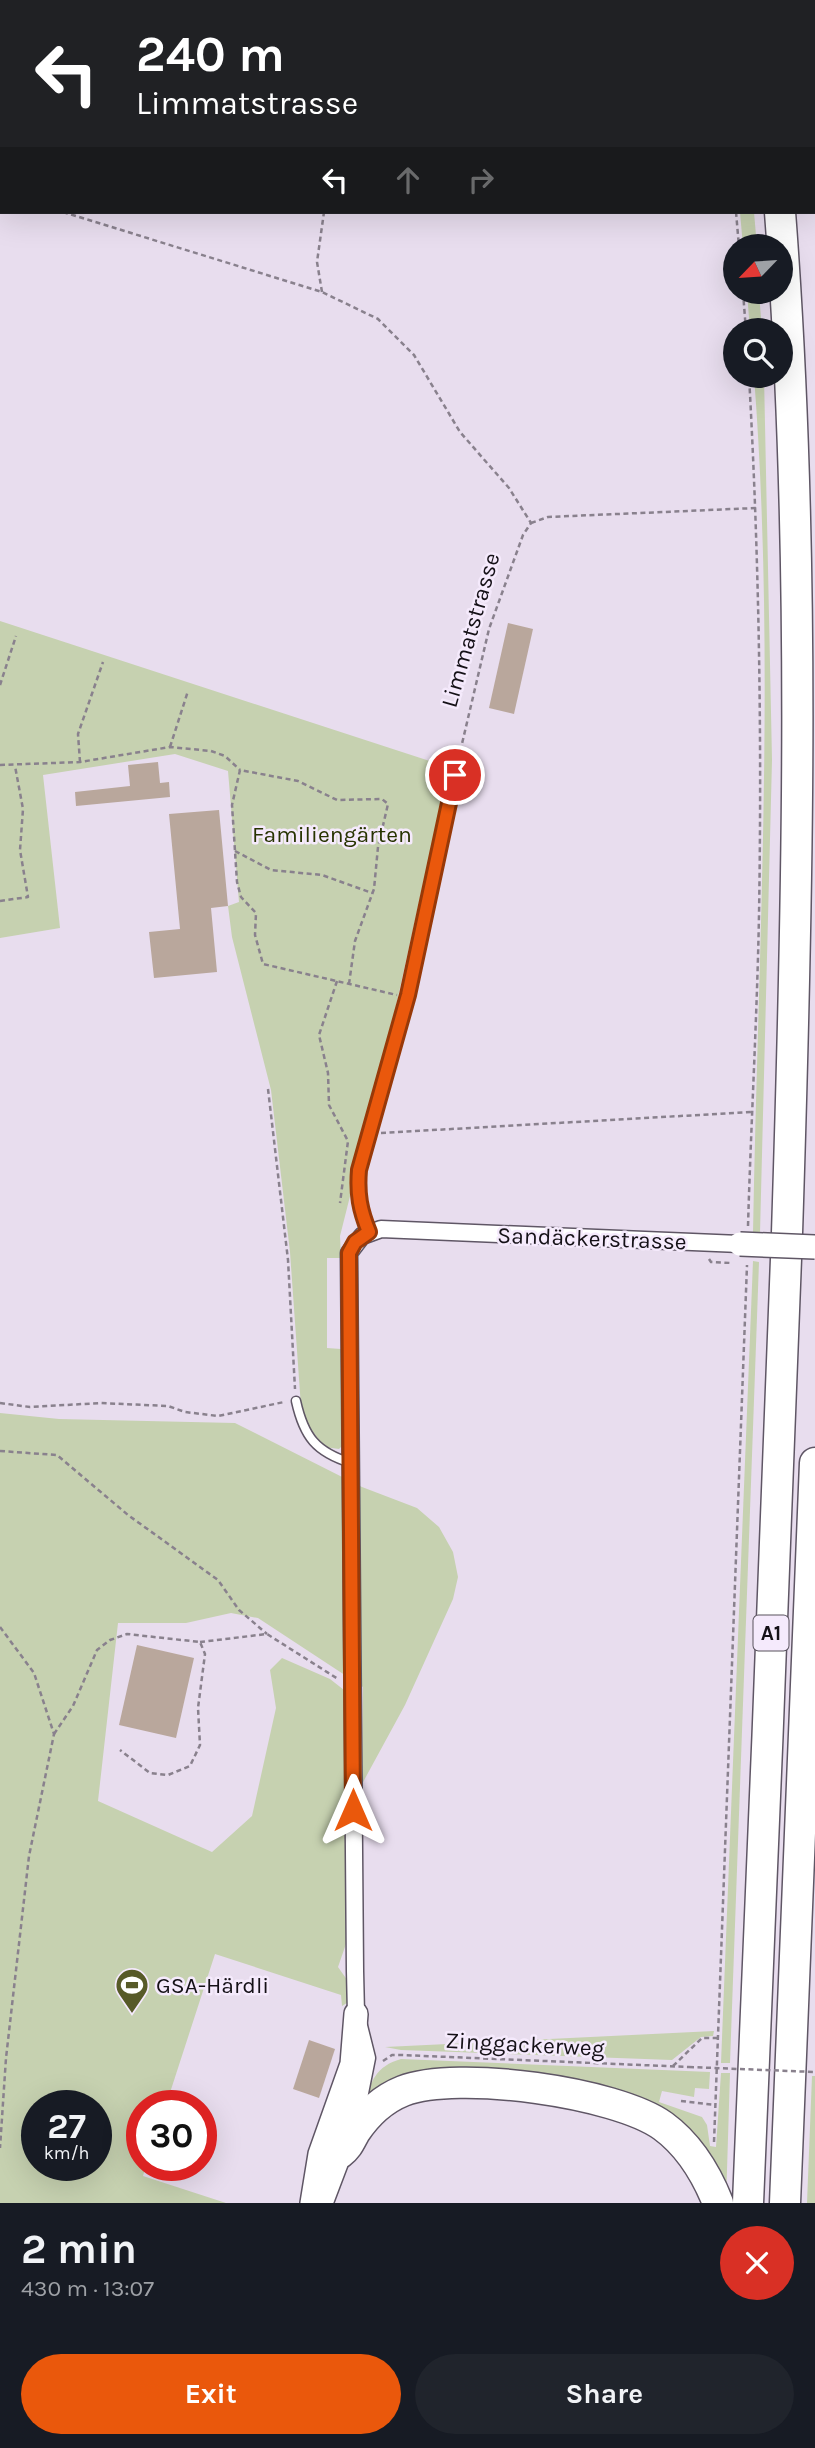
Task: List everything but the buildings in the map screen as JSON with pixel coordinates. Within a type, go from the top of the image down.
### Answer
[{"type":"highway","name":"A1","points":[[748,2203],[795,970],[797,595],[788,332],[780,214]]},
{"type":"highway","name":"A1","points":[[785,2203],[815,1463]]},
{"type":"highway","points":[[340,2153],[348,2147],[368,2115],[383,2102],[424,2085],[483,2084],[566,2094],[623,2107],[662,2126],[694,2156],[718,2203]]},
{"type":"main road","name":"Sandäckerstrasse","points":[[744,1254],[815,1247]]},
{"type":"main road","points":[[312,2203],[320,2154],[352,2064],[356,2014]]},
{"type":"main road","points":[[321,2203],[340,2153]]},
{"type":"street","name":"Sandäckerstrasse","points":[[369,1232],[380,1229],[744,1254]]},
{"type":"street","points":[[340,2153],[340,2141],[358,2103],[366,2073],[367,2052],[356,2014],[349,1253],[355,1242],[369,1232]]},
{"type":"lane","points":[[369,1232],[359,1210],[359,1170],[407,998],[455,775]]},
{"type":"lane","points":[[296,1401],[312,1441],[326,1455],[351,1463]]},
{"type":"path","points":[[69,214],[322,292],[366,312],[403,341],[460,432],[509,488],[531,523],[548,517],[756,508]]},
{"type":"path","points":[[322,292],[317,262],[324,214]]},
{"type":"path","points":[[736,214],[738,234]]},
{"type":"path","name":"Limmatstrasse","points":[[455,775],[489,629],[514,559],[531,523]]},
{"type":"path","points":[[0,684],[16,636]]},
{"type":"path","points":[[80,761],[78,734],[103,662]]},
{"type":"path","points":[[170,747],[188,691]]},
{"type":"path","points":[[0,765],[80,761],[170,747],[211,751],[225,756],[240,770],[298,781],[337,800],[386,801],[389,807],[378,847],[372,892],[355,942],[349,984]]},
{"type":"path","points":[[0,901],[28,897],[20,850],[23,809],[15,766]]},
{"type":"path","points":[[240,770],[232,805],[239,891],[256,913],[255,935],[263,964],[407,998]]},
{"type":"path","points":[[235,851],[271,870],[322,875],[372,892]]},
{"type":"path","points":[[337,981],[319,1035],[328,1073],[328,1105],[348,1141],[340,1203]]},
{"type":"path","points":[[0,1403],[30,1407],[74,1403],[168,1405],[185,1412],[218,1416],[296,1401],[288,1260],[268,1089]]},
{"type":"path","points":[[371,1134],[751,1112]]},
{"type":"path","points":[[707,1256],[711,1262],[744,1254]]},
{"type":"path","points":[[0,1451],[57,1455],[128,1515],[218,1580],[239,1609],[267,1634],[352,1688]]},
{"type":"path","points":[[0,1628],[34,1673],[54,1734]]},
{"type":"path","points":[[0,2148],[5,2058],[29,1856],[54,1734],[72,1706],[97,1650],[110,1640],[127,1634],[200,1642],[267,1634]]},
{"type":"path","points":[[120,1750],[150,1773],[168,1775],[190,1766],[200,1745],[198,1708],[205,1654],[200,1642]]},
{"type":"path","points":[[673,2066],[702,2038],[719,2038]]},
{"type":"path","name":"Zinggackerweg","points":[[366,2073],[393,2055],[401,2054],[815,2072]]},
{"type":"path","points":[[681,2101],[716,2105]]},
{"type":"green space","points":[[740,214],[754,214],[756,234],[742,234]]},
{"type":"green space","points":[[748,304],[760,304],[761,318],[749,318]]},
{"type":"green space","points":[[755,388],[764,388],[772,760],[760,1233],[753,1233],[765,697],[760,483]]},
{"type":"green space","name":"Familiengärten","points":[[0,621],[445,766],[443,794],[382,1069],[340,1236],[341,1258],[327,1258],[327,1348],[341,1349],[343,1445],[339,1449],[324,1447],[305,1421],[301,1407],[290,1252],[271,1090],[232,937],[228,906],[239,902],[228,771],[175,754],[43,775],[60,928],[0,938]]},
{"type":"green space","points":[[753,1261],[759,1262],[730,2063],[721,2063]]},
{"type":"green space","points":[[0,1413],[59,1419],[235,1423],[362,1487],[417,1508],[439,1527],[453,1552],[458,1577],[453,1599],[405,1705],[362,1784],[363,1687],[258,1618],[231,1613],[186,1623],[118,1623],[98,1801],[212,1852],[252,1816],[276,1708],[270,1670],[282,1658],[330,1679],[344,1690],[347,1941],[338,1967],[350,1984],[350,2001],[342,2006],[341,1995],[215,1954],[171,2090],[126,2090],[126,2181],[158,2181],[226,2203],[0,2203]]},
{"type":"green space","points":[[714,2031],[713,2036],[701,2037],[672,2060],[401,2050],[385,2047]]},
{"type":"green space","points":[[401,2059],[710,2072],[709,2089],[695,2088],[694,2097],[662,2091],[659,2102],[702,2117],[707,2125],[710,2146],[716,2147],[721,2073],[730,2073],[726,2203],[710,2170],[578,2089],[365,2104],[369,2089],[380,2071]]},
{"type":"green space","points":[[812,2076],[815,2076],[815,2203],[807,2203]]},
{"type":"place","name":"GSA-Härdli","points":[[132,2015]]},
{"type":"route","points":[[353,1810],[349,1253],[355,1242],[369,1232],[359,1210],[359,1170],[408,995],[455,775]]}]
